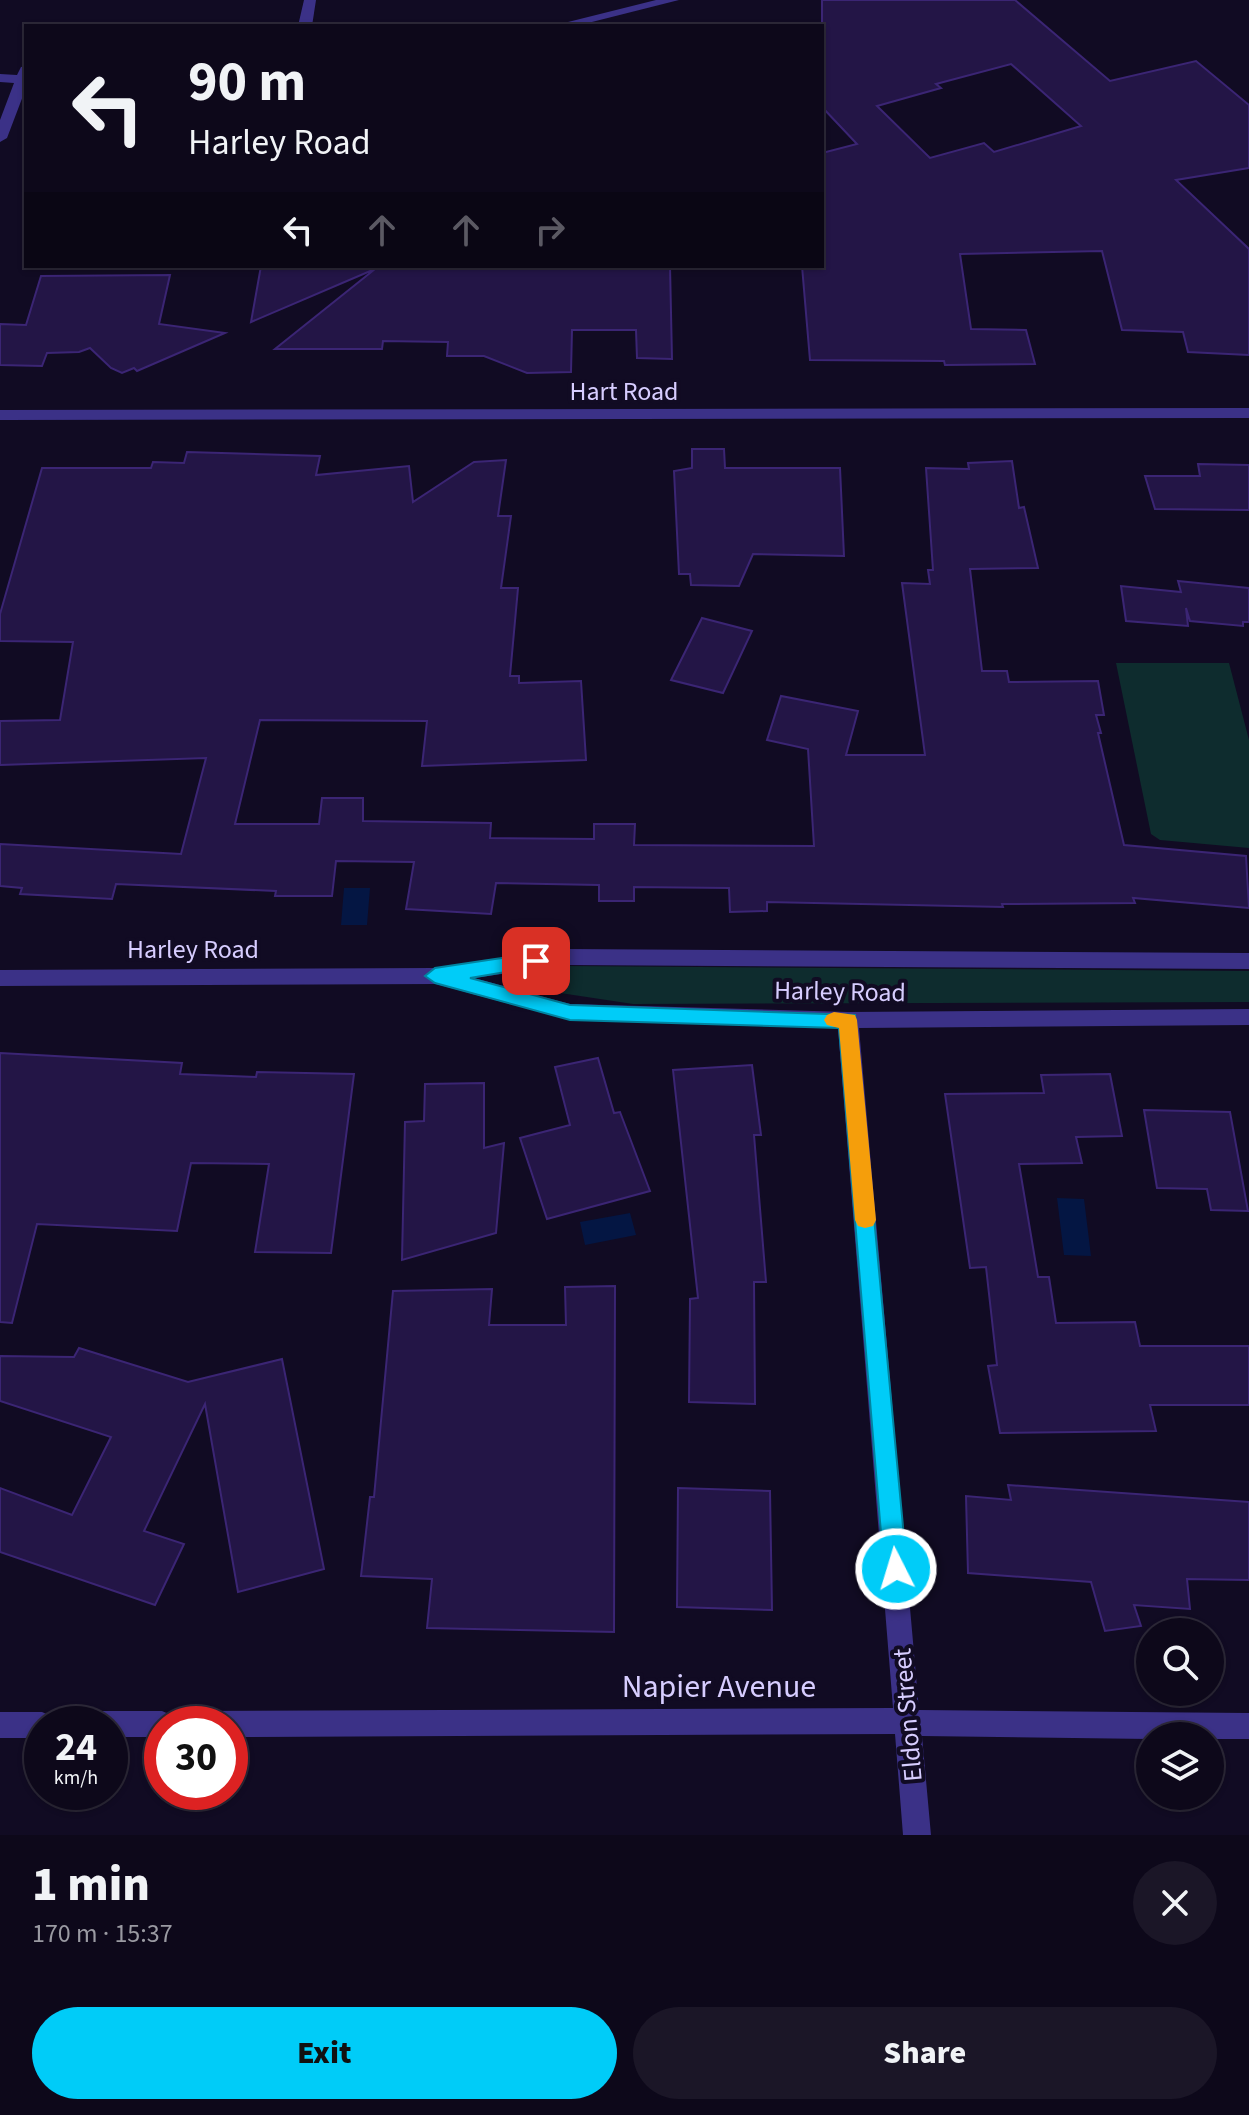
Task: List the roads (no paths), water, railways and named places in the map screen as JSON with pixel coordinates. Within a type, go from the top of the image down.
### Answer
[{"type":"street","points":[[305,24],[310,0]]},
{"type":"street","points":[[568,24],[673,0]]},
{"type":"street","points":[[0,78],[24,74]]},
{"type":"street","points":[[0,138],[24,74]]},
{"type":"street","name":"Hart Road","points":[[0,415],[1249,413]]},
{"type":"street","name":"Harley Road","points":[[0,978],[435,976],[565,957],[1249,961]]},
{"type":"street","name":"Harley Road","points":[[435,976],[570,1012],[848,1020],[1249,1017]]},
{"type":"street","name":"Eldon Street","points":[[848,1020],[917,1835]]},
{"type":"street","name":"Napier Avenue","points":[[248,1724],[864,1719],[909,1723],[1249,1726]]},
{"type":"street","points":[[0,1725],[24,1725]]},
{"type":"water","points":[[344,888],[370,888],[367,925],[341,925]]},
{"type":"water","points":[[1057,1198],[1084,1199],[1091,1256],[1064,1255]]},
{"type":"water","points":[[630,1213],[636,1235],[585,1245],[580,1222]]}]
